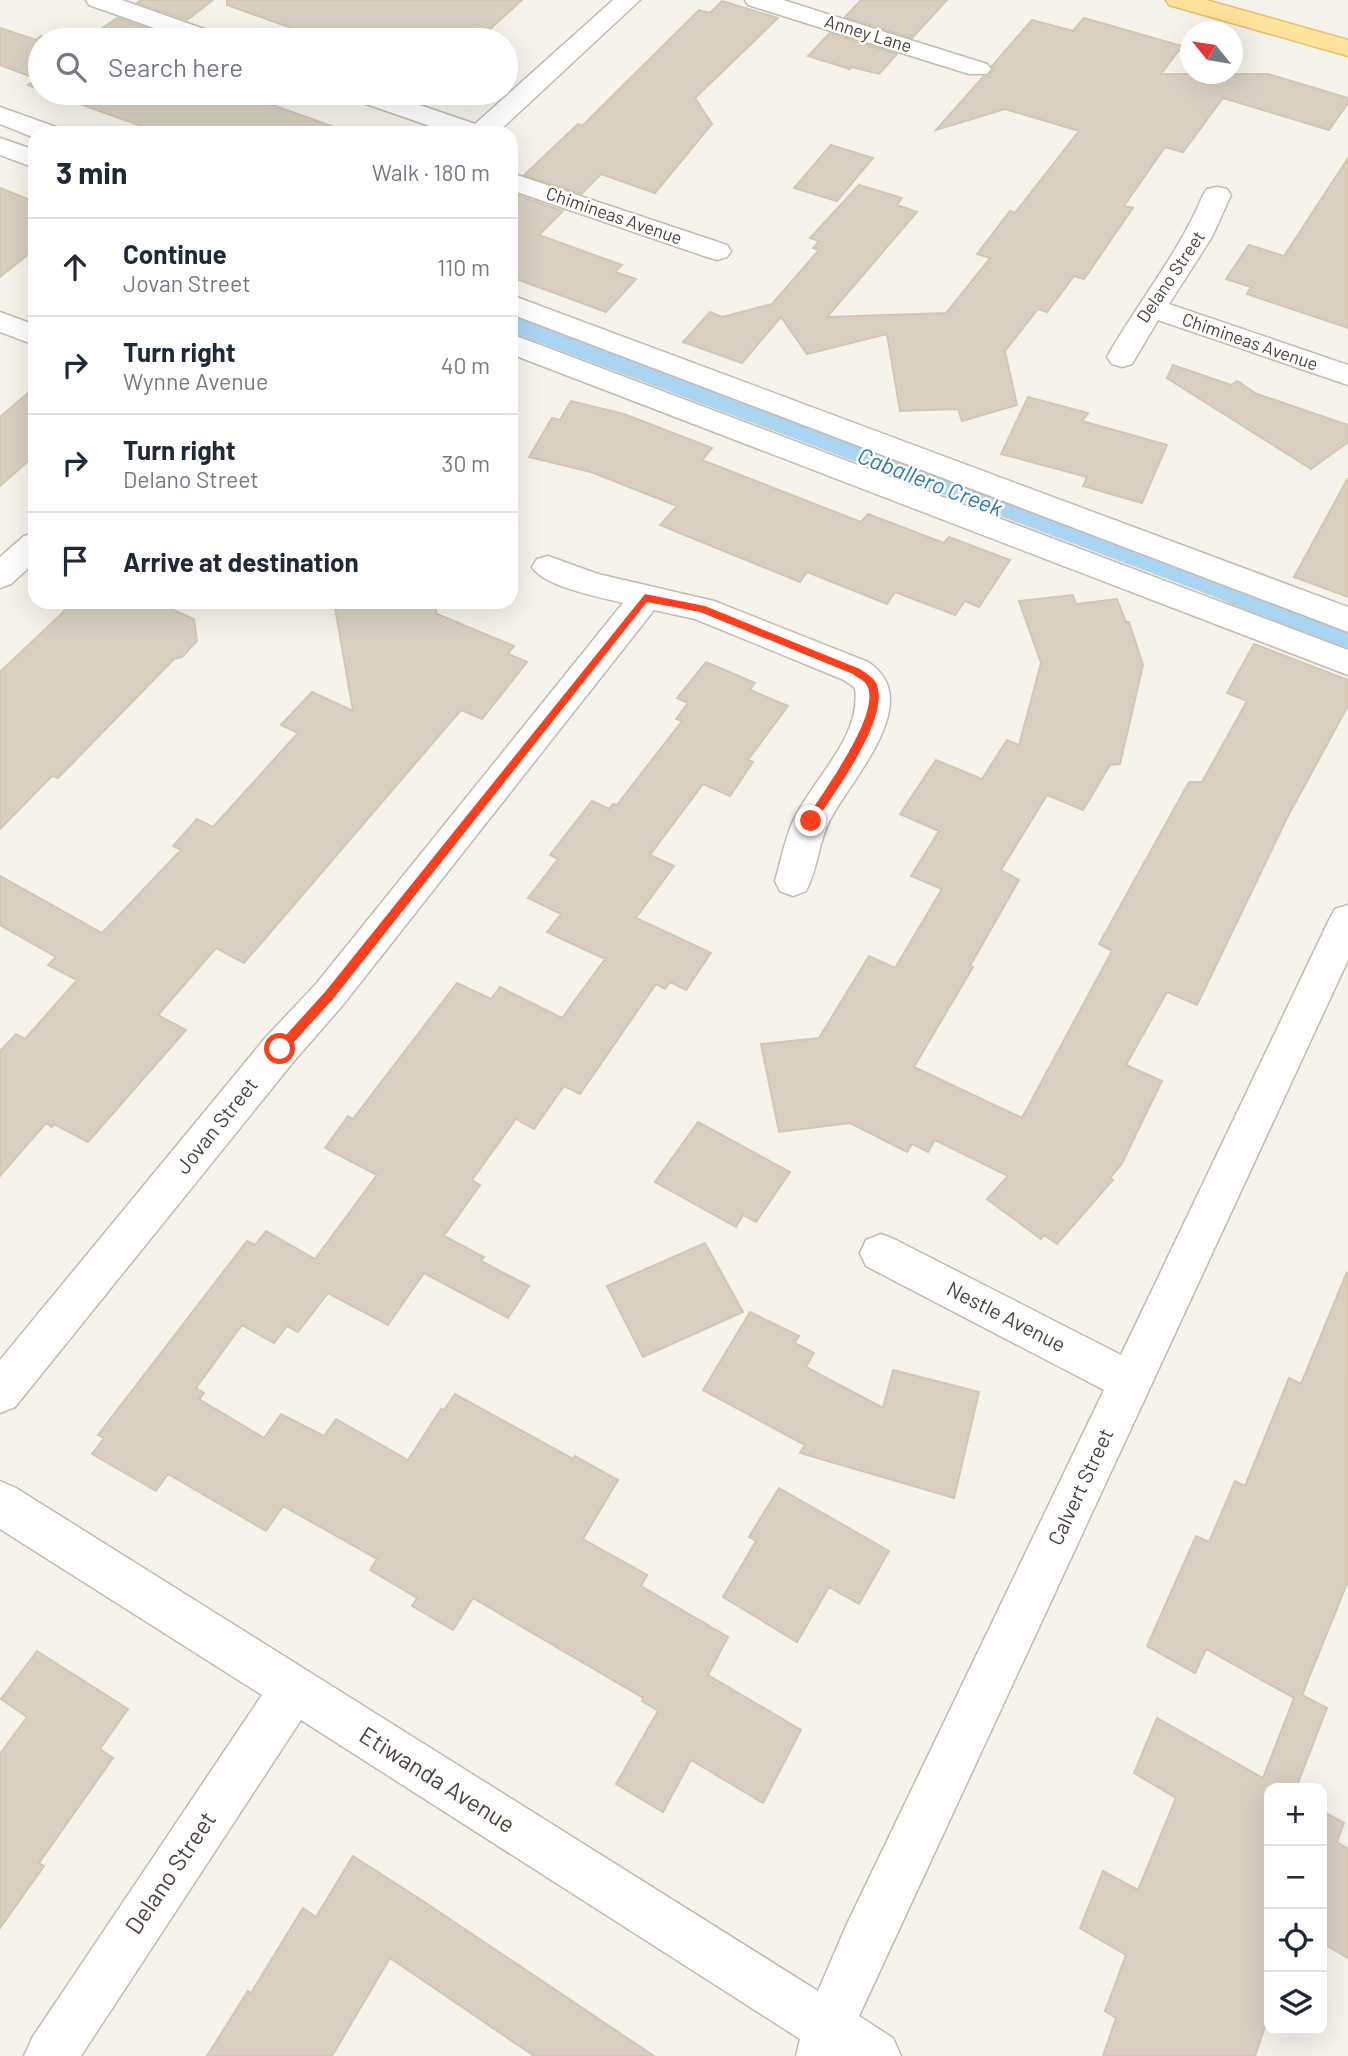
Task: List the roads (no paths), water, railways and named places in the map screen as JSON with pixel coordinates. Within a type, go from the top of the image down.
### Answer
[{"type":"main road","points":[[1178,0],[1348,48]]},
{"type":"street","points":[[98,0],[178,28]]},
{"type":"street","points":[[518,100],[628,0]]},
{"type":"street","name":"Anney Lane","points":[[757,0],[978,69]]},
{"type":"street","points":[[395,105],[455,126]]},
{"type":"street","points":[[489,126],[512,105]]},
{"type":"street","points":[[0,115],[29,126]]},
{"type":"street","points":[[0,146],[28,157]]},
{"type":"street","name":"Chimineas Avenue","points":[[518,183],[717,251]]},
{"type":"street","name":"Delano Street","points":[[1122,357],[1206,225],[1217,195]]},
{"type":"street","points":[[518,308],[792,450],[1348,663]]},
{"type":"street","name":"Chimineas Avenue","points":[[1152,308],[1348,376]]},
{"type":"street","points":[[0,321],[28,333]]},
{"type":"street","points":[[518,344],[622,364],[817,419],[1348,620]]},
{"type":"street","points":[[792,450],[817,419]]},
{"type":"street","points":[[0,576],[28,550]]},
{"type":"street","points":[[548,567],[592,584],[702,609],[856,671],[871,682],[875,696],[873,713],[861,739],[811,821],[793,881]]},
{"type":"street","name":"Jovan Street","points":[[0,1393],[280,1049],[329,995],[645,598]]},
{"type":"street","name":"Calvert Street","points":[[825,2041],[864,1944],[1348,920]]},
{"type":"street","name":"Nestle Avenue","points":[[881,1253],[1131,1382]]},
{"type":"street","name":"Etiwanda Avenue","points":[[0,1503],[293,1690],[825,2041],[876,2056]]},
{"type":"street","name":"Delano Street","points":[[50,2056],[293,1690]]},
{"type":"water","name":"Caballero Creek","points":[[518,316],[1348,630],[1348,652],[1202,592],[518,335]]}]
